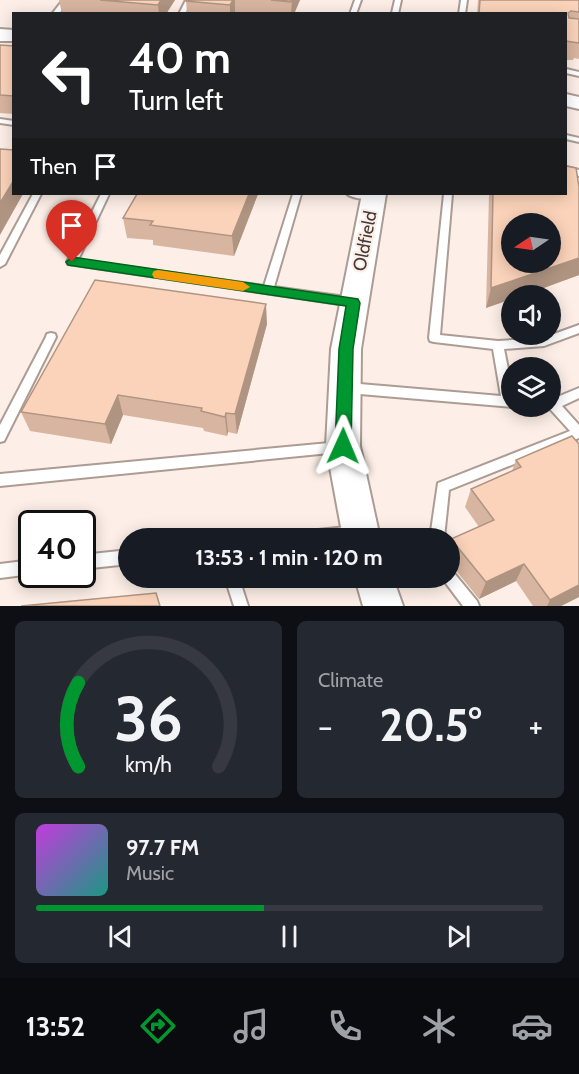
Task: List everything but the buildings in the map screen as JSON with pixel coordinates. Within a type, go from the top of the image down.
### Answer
[{"type":"street","name":"Oldfield","points":[[359,528],[343,446],[346,349],[366,195]]},
{"type":"street","points":[[377,588],[383,606]]},
{"type":"lane","points":[[57,12],[66,0]]},
{"type":"lane","points":[[0,264],[36,195]]},
{"type":"lane","points":[[105,195],[72,262],[353,303]]},
{"type":"lane","points":[[268,290],[297,195]]},
{"type":"lane","points":[[448,195],[434,338],[498,345],[544,342],[579,329]]},
{"type":"lane","points":[[0,437],[51,337]]},
{"type":"lane","points":[[498,345],[501,359]]},
{"type":"lane","points":[[345,388],[501,401]]},
{"type":"lane","points":[[561,401],[579,393]]},
{"type":"lane","points":[[438,528],[443,488],[579,433],[561,414]]},
{"type":"lane","points":[[0,480],[343,446]]},
{"type":"lane","points":[[96,561],[118,558]]},
{"type":"lane","points":[[0,571],[18,569]]},
{"type":"lane","points":[[235,588],[241,606]]},
{"type":"lane","points":[[457,588],[472,606]]},
{"type":"slow traffic","points":[[158,274],[243,287]]},
{"type":"route","points":[[72,262],[353,303],[346,349],[343,446]]}]
